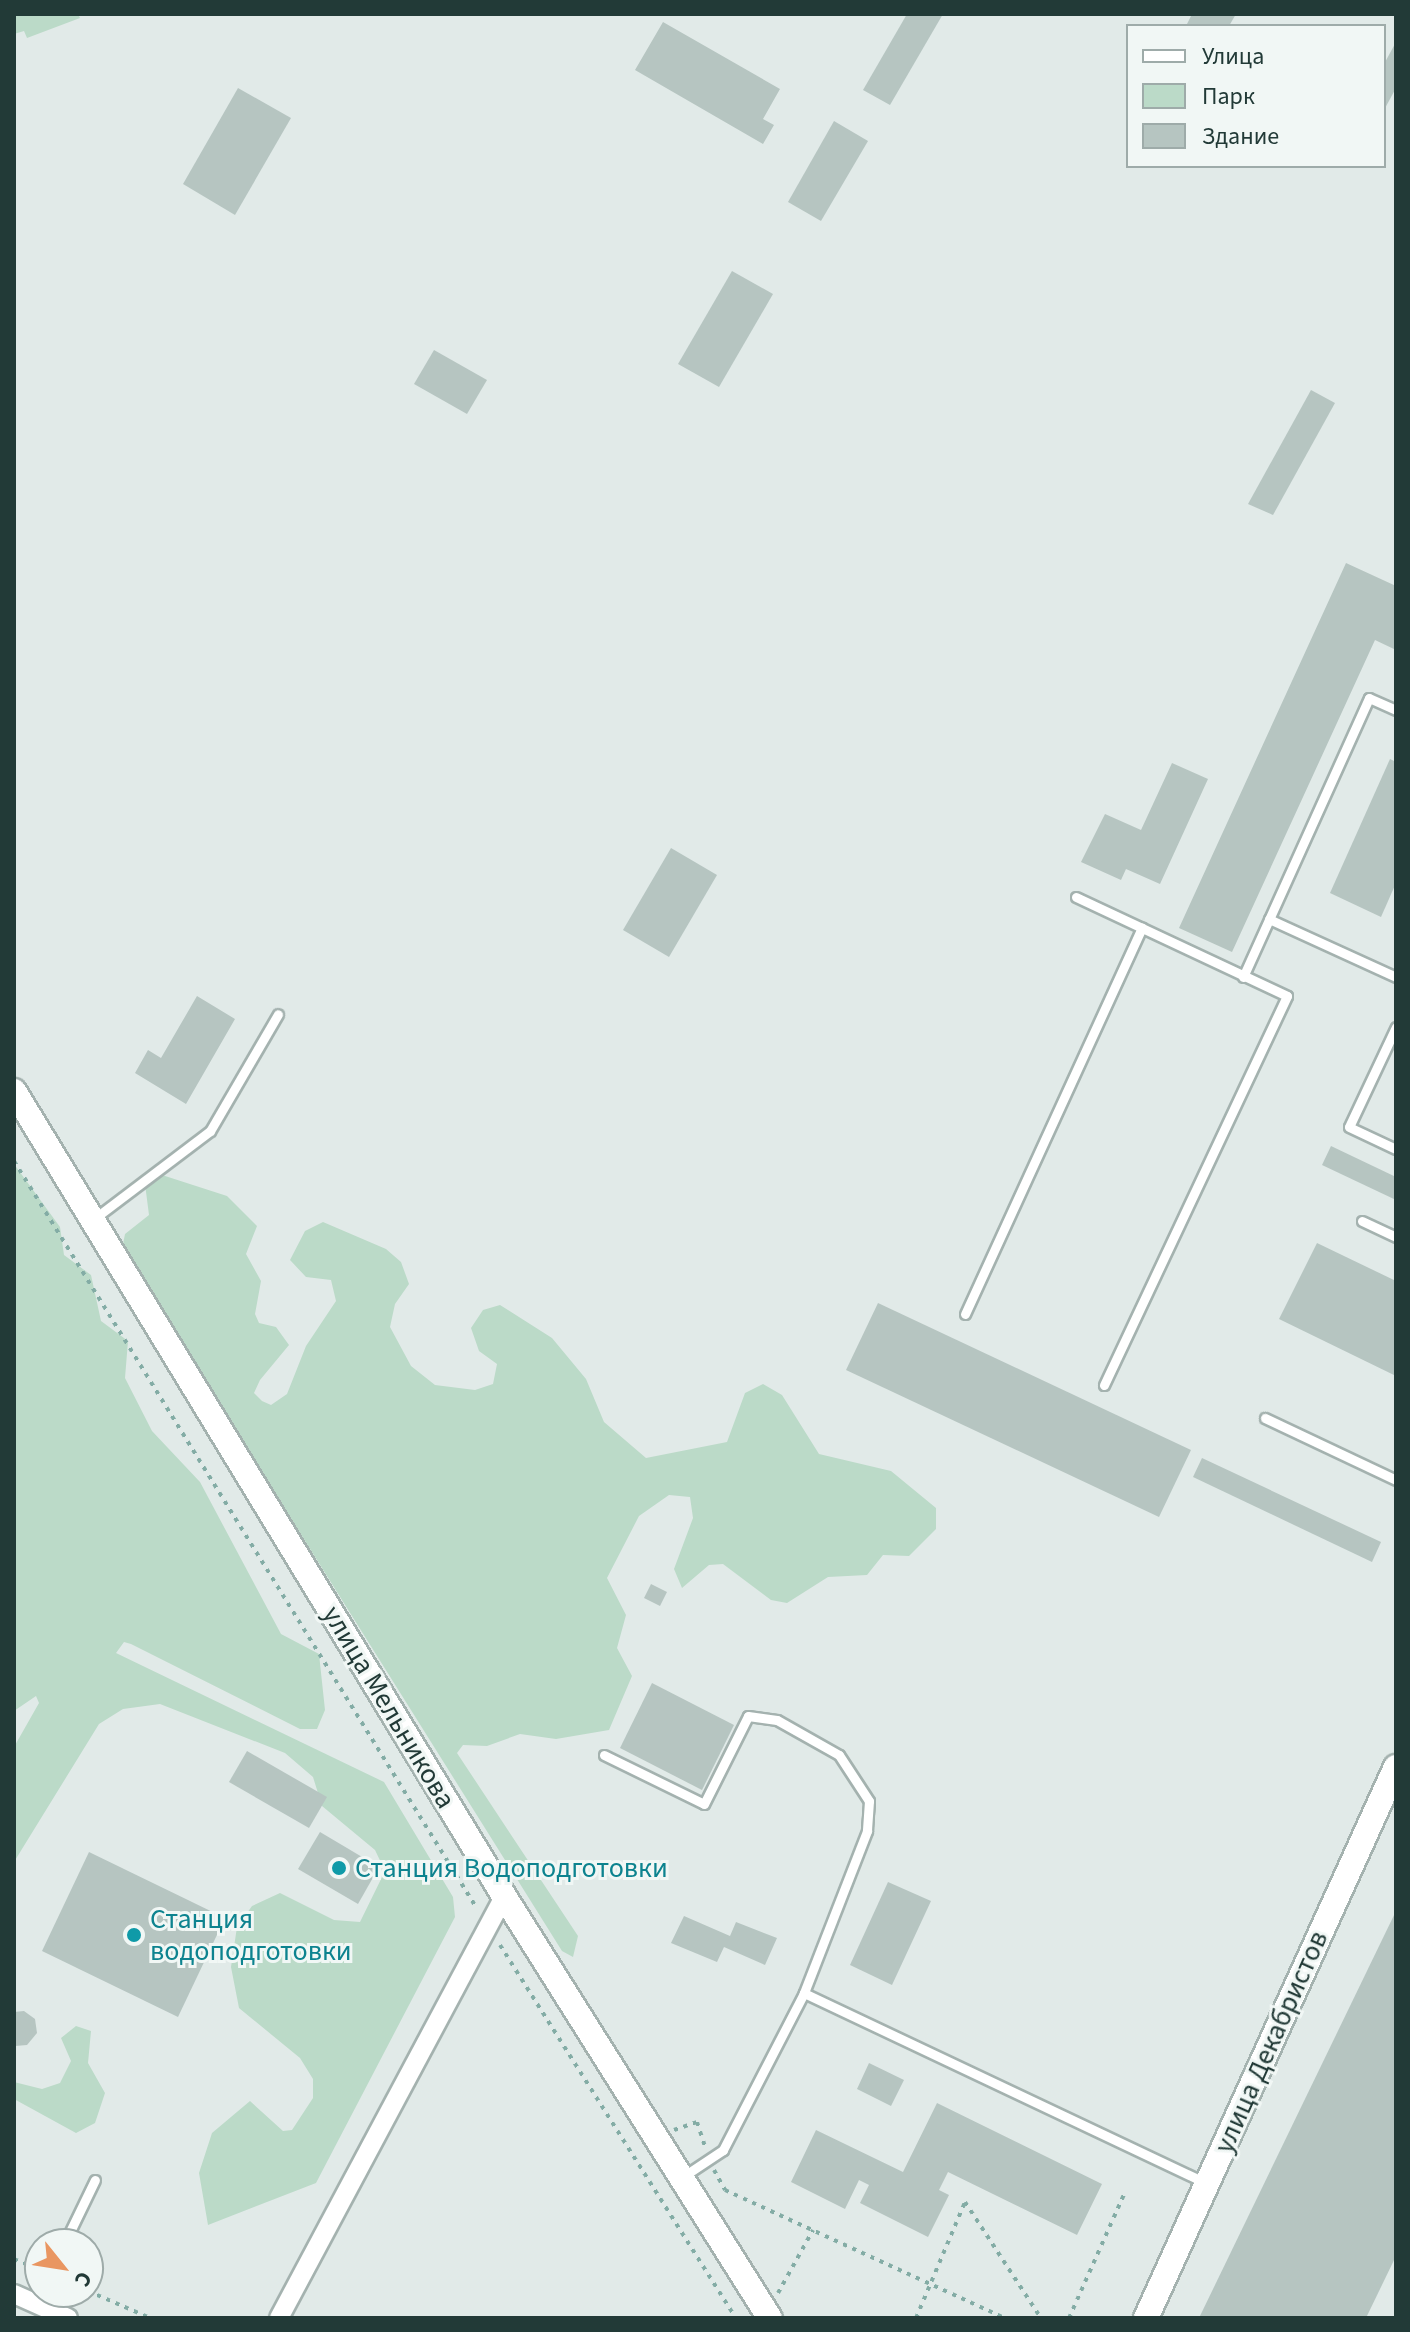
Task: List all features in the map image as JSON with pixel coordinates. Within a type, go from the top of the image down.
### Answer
[{"type":"street","name":"улица Мельникова","points":[[14,1091],[504,1896],[684,2176],[765,2310]]},
{"type":"street","name":"улица Декабристов","points":[[1146,2318],[1396,1767]]},
{"type":"street","points":[[279,2318],[504,1896]]},
{"type":"lane","points":[[1243,977],[1369,698],[1396,710]]},
{"type":"lane","points":[[1076,897],[1287,996],[1104,1385]]},
{"type":"lane","points":[[1269,919],[1396,977]]},
{"type":"lane","points":[[965,1314],[1142,928]]},
{"type":"lane","points":[[92,1220],[210,1131],[278,1014]]},
{"type":"lane","points":[[1396,1027],[1349,1127],[1396,1149]]},
{"type":"lane","points":[[1362,1221],[1396,1237]]},
{"type":"lane","points":[[1265,1418],[1396,1480]]},
{"type":"lane","points":[[604,1755],[704,1804],[748,1716],[777,1720],[839,1755],[869,1801],[867,1831],[804,1993],[723,2150],[684,2176]]},
{"type":"lane","points":[[804,1993],[1207,2183]]},
{"type":"lane","points":[[72,2228],[95,2180]]},
{"type":"path","points":[[14,1161],[488,1926],[736,2318]]},
{"type":"path","points":[[627,2148],[697,2122],[709,2160],[725,2190],[1004,2318]]},
{"type":"path","points":[[1069,2318],[1125,2192]]},
{"type":"path","points":[[916,2318],[965,2202],[1041,2318]]},
{"type":"path","points":[[765,2310],[783,2291],[813,2230]]},
{"type":"path","points":[[104,2298],[150,2318]]},
{"type":"green space","points":[[14,14],[78,14],[80,18],[27,38],[24,31],[14,34]]},
{"type":"green space","points":[[14,1164],[60,1227],[64,1255],[91,1275],[101,1321],[128,1341],[125,1378],[152,1431],[200,1482],[281,1634],[319,1654],[325,1710],[317,1729],[300,1729],[131,1644],[124,1642],[116,1653],[384,1782],[453,1897],[455,1917],[316,2183],[208,2225],[199,2173],[212,2133],[250,2101],[283,2131],[292,2130],[313,2098],[313,2079],[300,2058],[239,2008],[231,1967],[237,1927],[252,1906],[280,1893],[334,1920],[360,1922],[385,1871],[375,1850],[322,1806],[313,1777],[285,1753],[160,1704],[123,1709],[99,1724],[14,1862],[14,1747],[39,1703],[36,1696],[14,1711]]},
{"type":"green space","points":[[162,1175],[227,1196],[257,1226],[246,1254],[261,1281],[255,1314],[259,1323],[276,1327],[289,1345],[260,1380],[254,1393],[271,1405],[287,1394],[306,1346],[336,1301],[331,1280],[306,1277],[290,1260],[305,1231],[323,1222],[386,1249],[401,1262],[409,1284],[395,1304],[390,1327],[411,1366],[435,1385],[475,1390],[493,1384],[497,1364],[479,1351],[471,1328],[483,1310],[500,1305],[552,1338],[586,1379],[604,1422],[646,1458],[727,1442],[745,1393],[763,1384],[782,1395],[819,1454],[891,1471],[936,1508],[936,1529],[909,1556],[883,1555],[867,1575],[828,1577],[787,1603],[771,1600],[723,1564],[709,1565],[682,1588],[674,1569],[693,1518],[690,1497],[669,1495],[639,1516],[607,1578],[626,1615],[617,1648],[632,1676],[609,1730],[556,1739],[520,1734],[487,1746],[463,1745],[457,1753],[578,1936],[573,1957],[562,1951],[122,1249],[125,1234],[149,1215],[145,1184]]},
{"type":"green space","points":[[76,2026],[91,2031],[88,2063],[105,2093],[95,2123],[76,2133],[14,2099],[14,2082],[42,2089],[60,2083],[71,2061],[61,2038]]},
{"type":"building","points":[[907,14],[943,14],[890,105],[863,90]]},
{"type":"building","points":[[1192,14],[1236,14],[1230,24],[1187,24]]},
{"type":"building","points":[[663,22],[780,89],[763,119],[774,125],[763,144],[635,70]]},
{"type":"building","points":[[1396,42],[1396,88],[1386,106],[1386,60]]},
{"type":"building","points":[[238,88],[291,118],[235,215],[183,184]]},
{"type":"building","points":[[834,121],[868,141],[821,221],[788,202]]},
{"type":"building","points":[[732,271],[773,294],[719,387],[678,364]]},
{"type":"building","points":[[434,350],[487,380],[467,414],[414,384]]},
{"type":"building","points":[[1311,390],[1335,403],[1273,515],[1248,504]]},
{"type":"building","points":[[1346,563],[1396,586],[1396,650],[1375,640],[1232,952],[1179,928]]},
{"type":"building","points":[[1390,759],[1396,762],[1396,883],[1381,917],[1330,893]]},
{"type":"building","points":[[1172,763],[1208,779],[1160,884],[1126,869],[1121,880],[1081,862],[1105,814],[1141,830]]},
{"type":"building","points":[[671,848],[717,875],[669,957],[623,930]]},
{"type":"building","points":[[197,996],[235,1019],[186,1104],[135,1073],[148,1050],[161,1058]]},
{"type":"building","points":[[1331,1146],[1396,1177],[1396,1200],[1322,1165]]},
{"type":"building","points":[[1317,1243],[1396,1281],[1396,1376],[1279,1319]]},
{"type":"building","points":[[878,1303],[1191,1450],[1159,1517],[846,1370]]},
{"type":"building","points":[[1202,1458],[1381,1542],[1372,1562],[1193,1477]]},
{"type":"building","points":[[651,1584],[667,1592],[660,1606],[644,1598]]},
{"type":"building","points":[[652,1683],[734,1725],[702,1790],[620,1748]]},
{"type":"building","name":"Станция водоподготовки","points":[[247,1751],[327,1797],[309,1828],[229,1782]]},
{"type":"building","name":"Станция Водоподготовки","points":[[320,1832],[379,1867],[358,1904],[298,1869]]},
{"type":"building","name":"Станция водоподготовки","points":[[89,1852],[225,1918],[178,2017],[42,1951]]},
{"type":"building","points":[[888,1882],[931,1901],[892,1985],[850,1965]]},
{"type":"building","points":[[1396,1911],[1396,2256],[1366,2318],[1199,2318]]},
{"type":"building","points":[[684,1916],[730,1936],[736,1922],[777,1938],[765,1965],[724,1947],[717,1962],[671,1943]]},
{"type":"building","points":[[24,2011],[35,2019],[37,2033],[27,2045],[15,2046],[14,2012]]},
{"type":"building","points":[[869,2063],[904,2080],[891,2106],[857,2089]]},
{"type":"building","points":[[937,2103],[1102,2184],[1077,2235],[948,2172],[939,2190],[949,2195],[928,2237],[860,2203],[869,2185],[859,2180],[845,2209],[791,2182],[816,2130],[903,2172]]},
{"type":"place","name":"Станция Водоподготовки","points":[[339,1868]]},
{"type":"place","name":"Станция водоподготовки","points":[[134,1935]]}]
